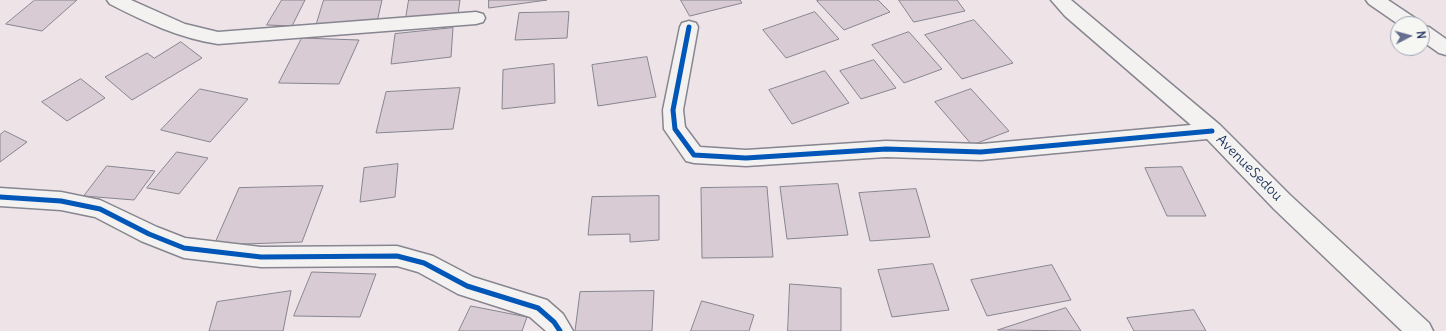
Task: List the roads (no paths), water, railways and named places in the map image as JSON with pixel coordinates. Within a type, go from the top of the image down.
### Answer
[{"type":"street","points":[[116,0],[177,30],[198,36],[218,38],[476,18]]},
{"type":"street","points":[[1375,0],[1399,16]]},
{"type":"street","name":"AvenueSedou","points":[[1066,6],[1212,131],[1282,202],[1420,331]]},
{"type":"street","points":[[689,27],[673,110],[675,129],[694,155],[746,158],[886,149],[981,152],[1212,131]]},
{"type":"street","points":[[1430,37],[1446,48]]},
{"type":"street","points":[[0,197],[60,201],[100,209],[149,234],[184,248],[261,257],[397,256],[424,263],[467,286],[538,308],[554,322],[560,331]]}]
